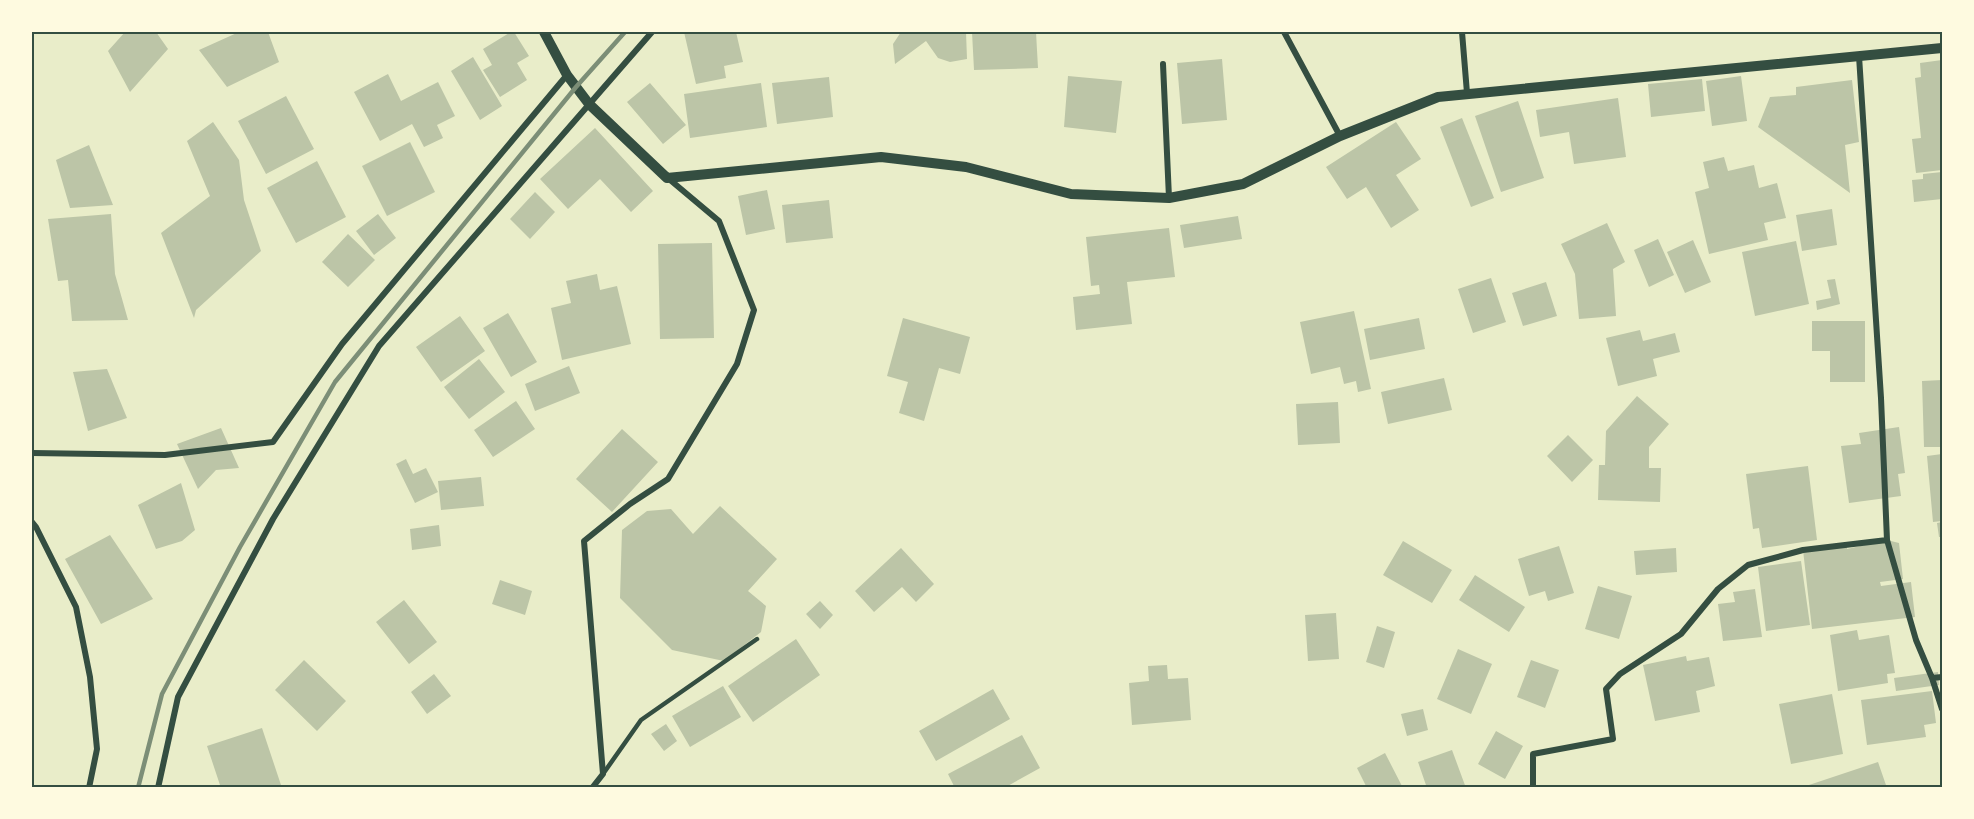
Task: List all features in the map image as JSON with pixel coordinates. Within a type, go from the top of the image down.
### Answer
[{"type":"street","points":[[544,32],[567,75],[589,104],[667,177],[719,221],[754,310],[737,364],[668,479],[630,504],[584,541],[603,774],[592,788]]},
{"type":"street","points":[[158,788],[178,697],[273,519],[379,346],[652,32]]},
{"type":"street","points":[[1284,32],[1340,136]]},
{"type":"street","points":[[1462,32],[1467,93]]},
{"type":"street","points":[[667,177],[881,158],[966,167],[1071,194],[1169,198],[1243,184],[1340,136],[1438,97],[1942,48]]},
{"type":"street","points":[[1859,56],[1881,398],[1887,540],[1916,640],[1942,709]]},
{"type":"street","points":[[1163,64],[1169,198]]},
{"type":"street","points":[[32,453],[165,455],[273,442],[342,344],[567,75]]},
{"type":"street","points":[[32,522],[76,607],[90,677],[97,749],[89,788]]},
{"type":"street","points":[[1533,788],[1533,753],[1613,739],[1606,689],[1620,674],[1681,634],[1718,589],[1748,565],[1803,550],[1887,540]]},
{"type":"street","points":[[1932,678],[1942,677]]},
{"type":"lane","points":[[603,774],[641,720],[757,639]]},
{"type":"building","points":[[125,32],[156,32],[168,49],[130,92],[108,51]]},
{"type":"building","points":[[239,32],[268,32],[279,62],[227,87],[199,50]]},
{"type":"building","points":[[514,32],[529,56],[517,63],[527,80],[500,97],[483,70],[492,65],[483,49]]},
{"type":"building","points":[[684,32],[736,32],[743,62],[724,66],[726,78],[696,84]]},
{"type":"building","points":[[901,32],[966,32],[967,59],[950,62],[938,58],[926,41],[895,64],[893,44]]},
{"type":"building","points":[[972,32],[1036,32],[1038,68],[974,70]]},
{"type":"building","points":[[473,57],[502,106],[480,120],[451,71]]},
{"type":"building","points":[[1222,59],[1227,120],[1182,124],[1177,63]]},
{"type":"building","points":[[1942,60],[1942,170],[1916,173],[1912,139],[1921,138],[1915,78],[1921,77],[1920,63]]},
{"type":"building","points":[[388,74],[401,101],[438,82],[455,116],[437,125],[443,138],[424,147],[412,124],[380,141],[354,92]]},
{"type":"building","points":[[1068,76],[1122,81],[1116,133],[1064,127]]},
{"type":"building","points":[[1741,76],[1747,121],[1712,126],[1706,81]]},
{"type":"building","points":[[829,77],[833,117],[777,124],[772,83]]},
{"type":"building","points":[[1702,79],[1705,111],[1651,117],[1648,84]]},
{"type":"building","points":[[1852,80],[1859,142],[1845,145],[1850,193],[1758,127],[1770,97],[1796,95],[1796,87]]},
{"type":"building","points":[[650,83],[686,125],[663,144],[627,102]]},
{"type":"building","points":[[761,83],[767,127],[690,138],[684,94]]},
{"type":"building","points":[[286,96],[314,149],[266,174],[238,121]]},
{"type":"building","points":[[1618,98],[1626,157],[1574,164],[1569,132],[1540,137],[1536,110]]},
{"type":"building","points":[[1518,101],[1544,178],[1501,192],[1475,116]]},
{"type":"building","points":[[1462,118],[1494,198],[1471,207],[1440,127]]},
{"type":"building","points":[[213,122],[239,160],[244,200],[261,251],[196,310],[194,318],[161,233],[210,196],[187,141]]},
{"type":"building","points":[[1396,122],[1421,159],[1396,175],[1419,210],[1391,228],[1366,187],[1347,199],[1326,167]]},
{"type":"building","points":[[595,128],[653,191],[631,212],[600,179],[568,209],[540,179]]},
{"type":"building","points":[[410,142],[435,192],[387,216],[362,166]]},
{"type":"building","points":[[89,145],[113,205],[70,208],[56,160]]},
{"type":"building","points":[[1724,157],[1728,171],[1754,165],[1759,188],[1777,183],[1786,218],[1764,223],[1768,240],[1709,254],[1695,192],[1709,188],[1703,162]]},
{"type":"building","points":[[317,161],[346,217],[296,243],[267,188]]},
{"type":"building","points":[[1942,172],[1942,199],[1914,202],[1912,180],[1923,179],[1923,174]]},
{"type":"building","points":[[767,190],[775,229],[746,235],[738,196]]},
{"type":"building","points":[[535,192],[555,212],[530,239],[510,219]]},
{"type":"building","points":[[829,200],[833,238],[786,243],[782,205]]},
{"type":"building","points":[[1832,209],[1837,245],[1802,251],[1796,215]]},
{"type":"building","points":[[111,214],[115,274],[128,320],[72,321],[68,280],[58,281],[48,219]]},
{"type":"building","points":[[378,214],[396,238],[374,255],[356,231]]},
{"type":"building","points":[[1238,216],[1242,239],[1184,248],[1180,225]]},
{"type":"building","points":[[1607,223],[1625,262],[1613,269],[1616,316],[1579,319],[1575,274],[1561,244]]},
{"type":"building","points":[[1169,228],[1175,277],[1127,282],[1132,324],[1076,330],[1073,297],[1100,294],[1099,285],[1091,286],[1086,237]]},
{"type":"building","points":[[348,234],[375,260],[348,287],[322,262]]},
{"type":"building","points":[[1658,239],[1674,275],[1649,287],[1634,250]]},
{"type":"building","points":[[1693,240],[1711,282],[1685,293],[1667,252]]},
{"type":"building","points":[[1796,241],[1809,304],[1755,316],[1742,252]]},
{"type":"building","points":[[712,243],[714,338],[660,339],[658,244]]},
{"type":"building","points":[[597,274],[600,290],[617,286],[631,344],[562,360],[551,308],[571,303],[566,281]]},
{"type":"building","points":[[1491,278],[1506,322],[1473,333],[1458,289]]},
{"type":"building","points":[[1835,279],[1840,304],[1817,310],[1816,301],[1831,298],[1827,280]]},
{"type":"building","points":[[1546,282],[1557,316],[1523,326],[1512,293]]},
{"type":"building","points":[[1354,311],[1371,389],[1358,392],[1356,381],[1344,384],[1340,367],[1311,374],[1300,322]]},
{"type":"building","points":[[508,313],[537,362],[511,377],[483,328]]},
{"type":"building","points":[[460,316],[485,351],[441,382],[416,347]]},
{"type":"building","points":[[903,318],[970,337],[960,374],[939,368],[924,421],[899,413],[908,382],[887,376]]},
{"type":"building","points":[[1419,318],[1425,349],[1370,360],[1364,329]]},
{"type":"building","points":[[1812,321],[1865,321],[1865,382],[1830,382],[1830,351],[1812,351]]},
{"type":"building","points":[[1640,330],[1643,341],[1675,333],[1680,352],[1653,359],[1657,376],[1618,386],[1606,338]]},
{"type":"building","points":[[479,359],[505,392],[469,419],[444,387]]},
{"type":"building","points":[[569,366],[580,393],[535,411],[525,384]]},
{"type":"building","points":[[107,369],[127,418],[88,431],[73,372]]},
{"type":"building","points":[[1444,378],[1452,410],[1388,424],[1381,392]]},
{"type":"building","points":[[1942,380],[1942,447],[1924,447],[1922,381]]},
{"type":"building","points":[[1637,396],[1669,424],[1649,447],[1649,468],[1661,468],[1660,502],[1598,500],[1599,465],[1605,465],[1606,431]]},
{"type":"building","points":[[516,401],[535,429],[493,457],[474,430]]},
{"type":"building","points":[[1338,402],[1340,443],[1298,445],[1296,404]]},
{"type":"building","points":[[1899,427],[1905,473],[1898,474],[1901,496],[1849,503],[1841,446],[1861,444],[1859,433]]},
{"type":"building","points":[[221,428],[239,468],[216,470],[198,489],[177,444]]},
{"type":"building","points":[[622,429],[658,462],[612,512],[576,479]]},
{"type":"building","points":[[1568,435],[1593,460],[1572,482],[1547,456]]},
{"type":"building","points":[[1942,454],[1942,521],[1933,522],[1927,456]]},
{"type":"building","points":[[406,459],[413,474],[426,468],[438,492],[415,503],[396,464]]},
{"type":"building","points":[[1808,466],[1817,540],[1762,548],[1759,528],[1753,529],[1746,474]]},
{"type":"building","points":[[481,477],[484,506],[441,510],[438,481]]},
{"type":"building","points":[[181,483],[195,530],[182,541],[156,549],[138,505]]},
{"type":"building","points":[[720,506],[777,559],[748,591],[766,606],[761,632],[724,661],[672,650],[620,598],[622,530],[647,511],[671,509],[693,534]]},
{"type":"building","points":[[1942,522],[1942,537],[1939,537],[1937,523]]},
{"type":"building","points":[[439,525],[441,546],[412,550],[410,529]]},
{"type":"building","points":[[110,535],[153,599],[101,624],[65,559]]},
{"type":"building","points":[[1887,540],[1899,543],[1903,579],[1880,582],[1881,586],[1911,582],[1915,617],[1812,629],[1803,550],[1847,545],[1847,549]]},
{"type":"building","points":[[1403,541],[1452,570],[1432,603],[1383,575]]},
{"type":"building","points":[[1559,546],[1574,593],[1548,601],[1545,591],[1529,596],[1518,559]]},
{"type":"building","points":[[901,548],[934,584],[916,602],[902,587],[874,612],[855,591]]},
{"type":"building","points":[[1676,548],[1677,572],[1636,575],[1634,551]]},
{"type":"building","points":[[1801,561],[1810,625],[1766,631],[1758,567]]},
{"type":"building","points":[[1475,575],[1525,607],[1509,632],[1459,600]]},
{"type":"building","points":[[500,580],[532,591],[525,615],[492,604]]},
{"type":"building","points":[[1598,586],[1632,596],[1619,639],[1585,629]]},
{"type":"building","points":[[1755,589],[1762,637],[1723,641],[1718,604],[1735,602],[1733,592]]},
{"type":"building","points":[[404,600],[437,642],[409,664],[376,622]]},
{"type":"building","points":[[820,601],[833,615],[820,629],[806,614]]},
{"type":"building","points":[[1336,613],[1339,659],[1308,661],[1305,615]]},
{"type":"building","points":[[1377,626],[1395,632],[1384,668],[1366,662]]},
{"type":"building","points":[[1857,630],[1859,640],[1889,635],[1895,673],[1887,674],[1888,683],[1838,691],[1830,635]]},
{"type":"building","points":[[796,639],[820,675],[753,722],[728,686]]},
{"type":"building","points":[[1458,649],[1492,664],[1471,714],[1437,699]]},
{"type":"building","points":[[1686,656],[1687,661],[1709,657],[1715,686],[1696,691],[1700,712],[1655,721],[1643,665]]},
{"type":"building","points":[[304,660],[346,701],[317,731],[275,690]]},
{"type":"building","points":[[1531,660],[1559,670],[1545,708],[1517,697]]},
{"type":"building","points":[[1167,665],[1168,679],[1188,678],[1191,720],[1132,725],[1129,683],[1149,681],[1148,666]]},
{"type":"building","points":[[1938,672],[1939,685],[1896,691],[1894,678]]},
{"type":"building","points":[[434,674],[451,696],[427,714],[411,692]]},
{"type":"building","points":[[723,686],[741,717],[690,747],[672,716]]},
{"type":"building","points":[[993,689],[1010,719],[936,761],[919,731]]},
{"type":"building","points":[[1932,691],[1936,723],[1924,725],[1926,737],[1867,745],[1861,700]]},
{"type":"building","points":[[1832,694],[1843,754],[1791,764],[1779,704]]},
{"type":"building","points":[[1423,709],[1428,730],[1407,736],[1401,714]]},
{"type":"building","points":[[666,724],[677,741],[664,751],[651,734]]},
{"type":"building","points":[[262,728],[282,788],[221,788],[207,746]]},
{"type":"building","points":[[1496,731],[1523,746],[1505,779],[1478,764]]},
{"type":"building","points":[[1022,735],[1040,768],[1004,788],[955,788],[948,774]]},
{"type":"building","points":[[1452,750],[1466,788],[1427,788],[1418,762]]},
{"type":"building","points":[[1385,753],[1403,788],[1367,788],[1357,768]]},
{"type":"building","points":[[1878,762],[1887,788],[1810,788],[1809,785]]},
{"type":"railway","points":[[138,788],[162,694],[240,547],[335,382],[576,87],[625,32]]}]
